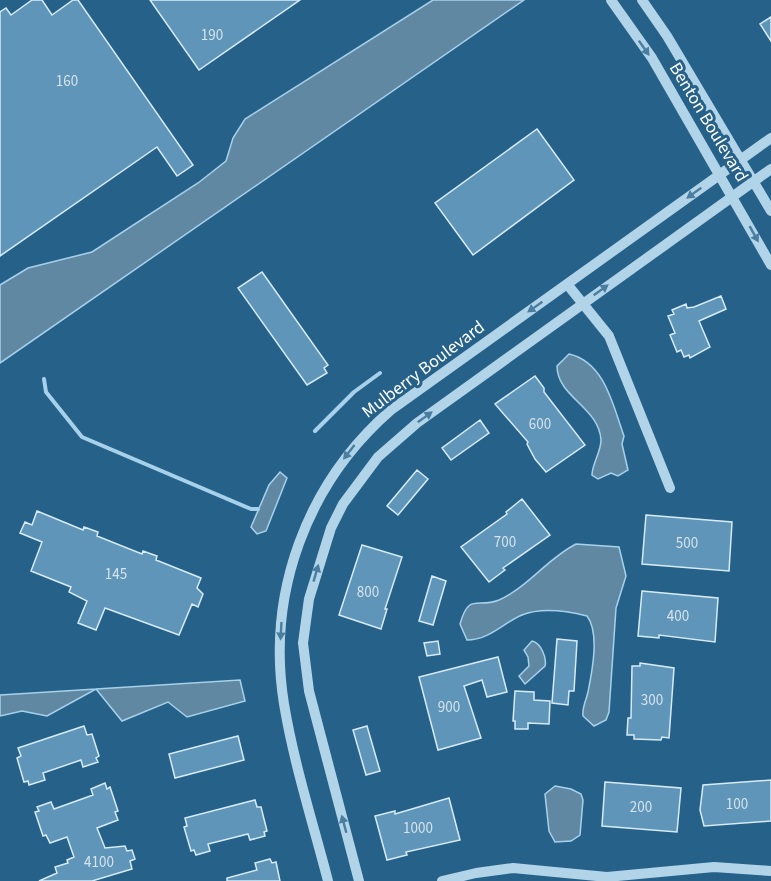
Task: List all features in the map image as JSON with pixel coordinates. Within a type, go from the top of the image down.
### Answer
[{"type":"street","name":"Benton Boulevard","points":[[611,0],[652,58],[721,174],[771,265]]},
{"type":"street","name":"Benton Boulevard","points":[[642,0],[667,36],[755,180],[771,211]]},
{"type":"street","name":"Mulberry Boulevard","points":[[328,881],[290,735],[280,662],[282,609],[300,540],[319,494],[334,472],[375,424],[771,138]]},
{"type":"street","points":[[359,881],[309,691],[303,643],[309,599],[331,528],[344,504],[378,457],[417,423],[771,169]]},
{"type":"street","points":[[567,284],[609,336],[670,488]]},
{"type":"street","points":[[442,881],[513,868],[607,877],[714,867],[771,871]]},
{"type":"water","points":[[433,0],[524,0],[0,363],[0,285],[28,268],[92,252],[198,183],[226,161],[233,138],[245,119]]},
{"type":"water","points":[[569,354],[591,366],[606,387],[611,399],[624,436],[622,444],[628,470],[618,476],[611,473],[598,479],[592,475],[600,449],[599,429],[559,377],[557,366]]},
{"type":"water","points":[[280,472],[287,478],[266,531],[257,534],[251,527],[269,485]]},
{"type":"water","points":[[576,544],[619,547],[626,576],[616,608],[609,712],[606,720],[594,726],[583,716],[594,653],[593,632],[587,616],[538,611],[515,618],[482,637],[467,640],[460,624],[463,614],[470,605],[499,600]]},
{"type":"water","points":[[532,641],[543,651],[545,666],[525,684],[519,676],[529,666],[524,650]]},
{"type":"water","points":[[240,680],[245,701],[187,717],[168,702],[122,721],[96,689]]},
{"type":"water","points":[[96,689],[47,716],[22,711],[0,716],[0,695]]},
{"type":"water","points":[[555,786],[571,789],[581,794],[583,800],[580,835],[571,841],[555,842],[549,831],[545,794]]},
{"type":"building","points":[[32,0],[42,0],[52,15],[73,0],[78,0],[193,165],[177,176],[157,147],[0,256],[0,12],[6,8],[11,15]]},
{"type":"building","points":[[150,0],[300,0],[199,70]]},
{"type":"building","points":[[771,17],[771,41],[760,24]]},
{"type":"building","points":[[537,129],[574,180],[473,255],[435,203]]},
{"type":"building","points":[[262,272],[328,365],[324,368],[327,373],[307,385],[238,288]]},
{"type":"building","points":[[721,296],[726,309],[699,321],[710,347],[690,358],[689,355],[684,357],[681,350],[677,352],[670,335],[675,333],[668,316],[674,314],[672,310],[686,304],[687,308],[694,307]]},
{"type":"building","points":[[535,376],[544,388],[544,392],[585,445],[546,472],[535,459],[528,442],[495,404]]},
{"type":"building","points":[[480,420],[489,433],[451,460],[442,448]]},
{"type":"building","points":[[417,470],[428,479],[398,515],[387,506]]},
{"type":"building","points":[[522,499],[550,535],[503,568],[505,570],[489,582],[461,547],[507,514],[506,512]]},
{"type":"building","points":[[37,511],[83,530],[84,527],[98,532],[97,536],[142,554],[143,551],[157,556],[156,560],[201,578],[197,588],[203,594],[198,607],[192,604],[179,635],[105,608],[96,630],[78,623],[87,601],[69,592],[71,587],[31,571],[42,542],[20,533],[25,522],[32,525]]},
{"type":"building","points":[[646,515],[732,522],[729,571],[642,564]]},
{"type":"building","points":[[362,545],[402,557],[381,629],[339,615]]},
{"type":"building","points":[[432,576],[446,581],[433,625],[419,621]]},
{"type":"building","points":[[642,591],[718,598],[715,642],[659,635],[659,638],[638,636]]},
{"type":"building","points":[[557,639],[577,641],[574,691],[569,691],[568,705],[552,703]]},
{"type":"building","points":[[438,641],[440,654],[427,656],[424,643]]},
{"type":"building","points":[[498,657],[507,692],[487,697],[482,680],[464,686],[481,738],[438,750],[419,677]]},
{"type":"building","points":[[640,663],[674,668],[669,738],[634,739],[634,735],[627,735],[628,718],[631,718],[632,666],[640,666]]},
{"type":"building","points":[[515,691],[534,692],[534,700],[550,701],[549,724],[528,723],[528,729],[515,729],[515,721],[513,721]]},
{"type":"building","points":[[84,726],[87,735],[92,734],[99,756],[96,758],[98,762],[83,767],[81,760],[43,773],[45,780],[29,785],[28,781],[24,782],[17,758],[21,756],[18,748]]},
{"type":"building","points":[[367,726],[380,771],[366,775],[353,730]]},
{"type":"building","points":[[238,736],[244,760],[175,778],[169,754]]},
{"type":"building","points":[[771,780],[771,821],[704,826],[700,810],[703,785]]},
{"type":"building","points":[[605,782],[681,788],[677,832],[602,826]]},
{"type":"building","points":[[105,783],[107,789],[110,787],[118,811],[115,812],[118,820],[97,828],[105,848],[125,846],[127,851],[132,850],[135,859],[130,861],[132,869],[92,881],[39,881],[57,873],[55,867],[68,863],[67,860],[74,857],[67,837],[50,843],[46,835],[43,836],[35,812],[39,811],[37,807],[51,802],[54,809],[93,795],[91,789]]},
{"type":"building","points":[[449,798],[460,840],[406,852],[407,855],[387,860],[375,816],[395,811],[395,814]]},
{"type":"building","points":[[255,800],[257,807],[261,807],[267,831],[264,832],[265,836],[250,840],[248,834],[208,844],[210,851],[196,855],[194,850],[191,851],[184,827],[187,826],[185,818]]},
{"type":"building","points":[[270,859],[272,863],[276,862],[280,881],[227,881],[227,878],[257,870],[255,863]]},
{"type":"waterway","points":[[315,431],[354,392],[380,373]]},
{"type":"waterway","points":[[44,379],[46,392],[82,437],[251,509],[258,509]]}]
